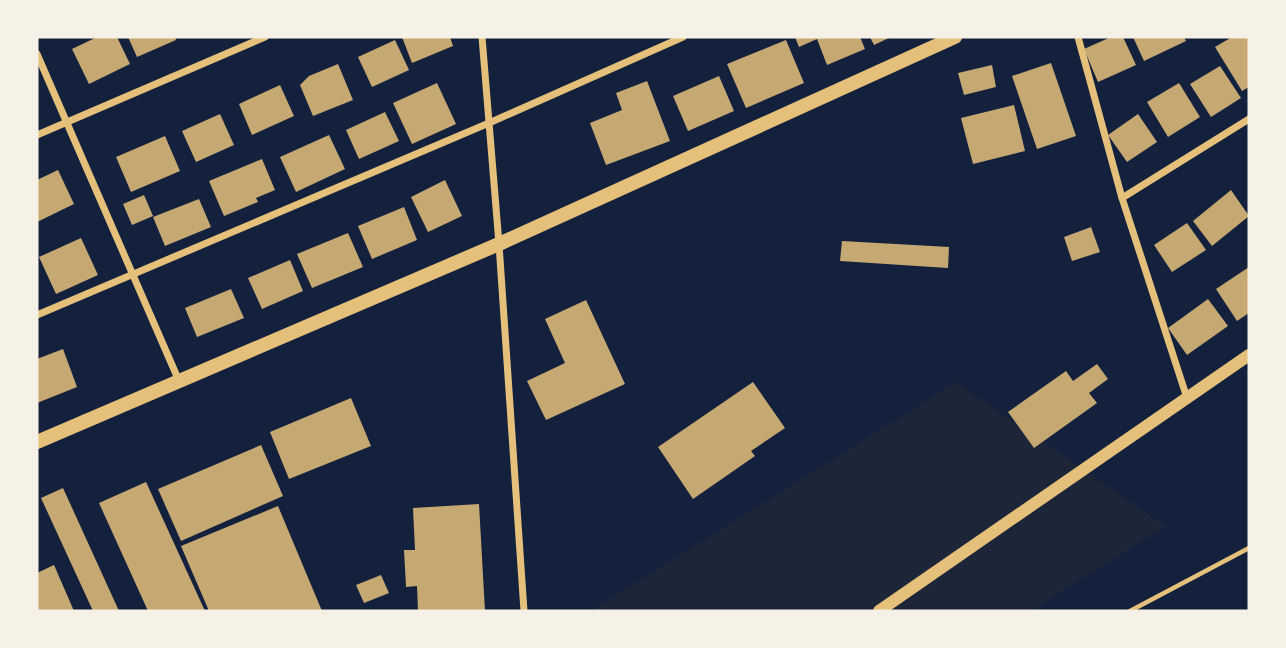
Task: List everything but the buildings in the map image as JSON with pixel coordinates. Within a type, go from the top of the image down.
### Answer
[{"type":"main road","points":[[37,442],[499,244],[955,37]]},
{"type":"street","points":[[37,135],[265,37]]},
{"type":"street","points":[[482,37],[524,611]]},
{"type":"street","points":[[37,315],[489,123],[682,37]]},
{"type":"street","points":[[1078,37],[1122,198],[1187,398]]},
{"type":"street","points":[[37,54],[179,381]]},
{"type":"street","points":[[1122,198],[1249,119]]},
{"type":"street","points":[[879,611],[1249,355]]},
{"type":"path","points":[[1130,611],[1249,548]]},
{"type":"shaded area","points":[[956,382],[1166,526],[1031,611],[591,611]]}]
